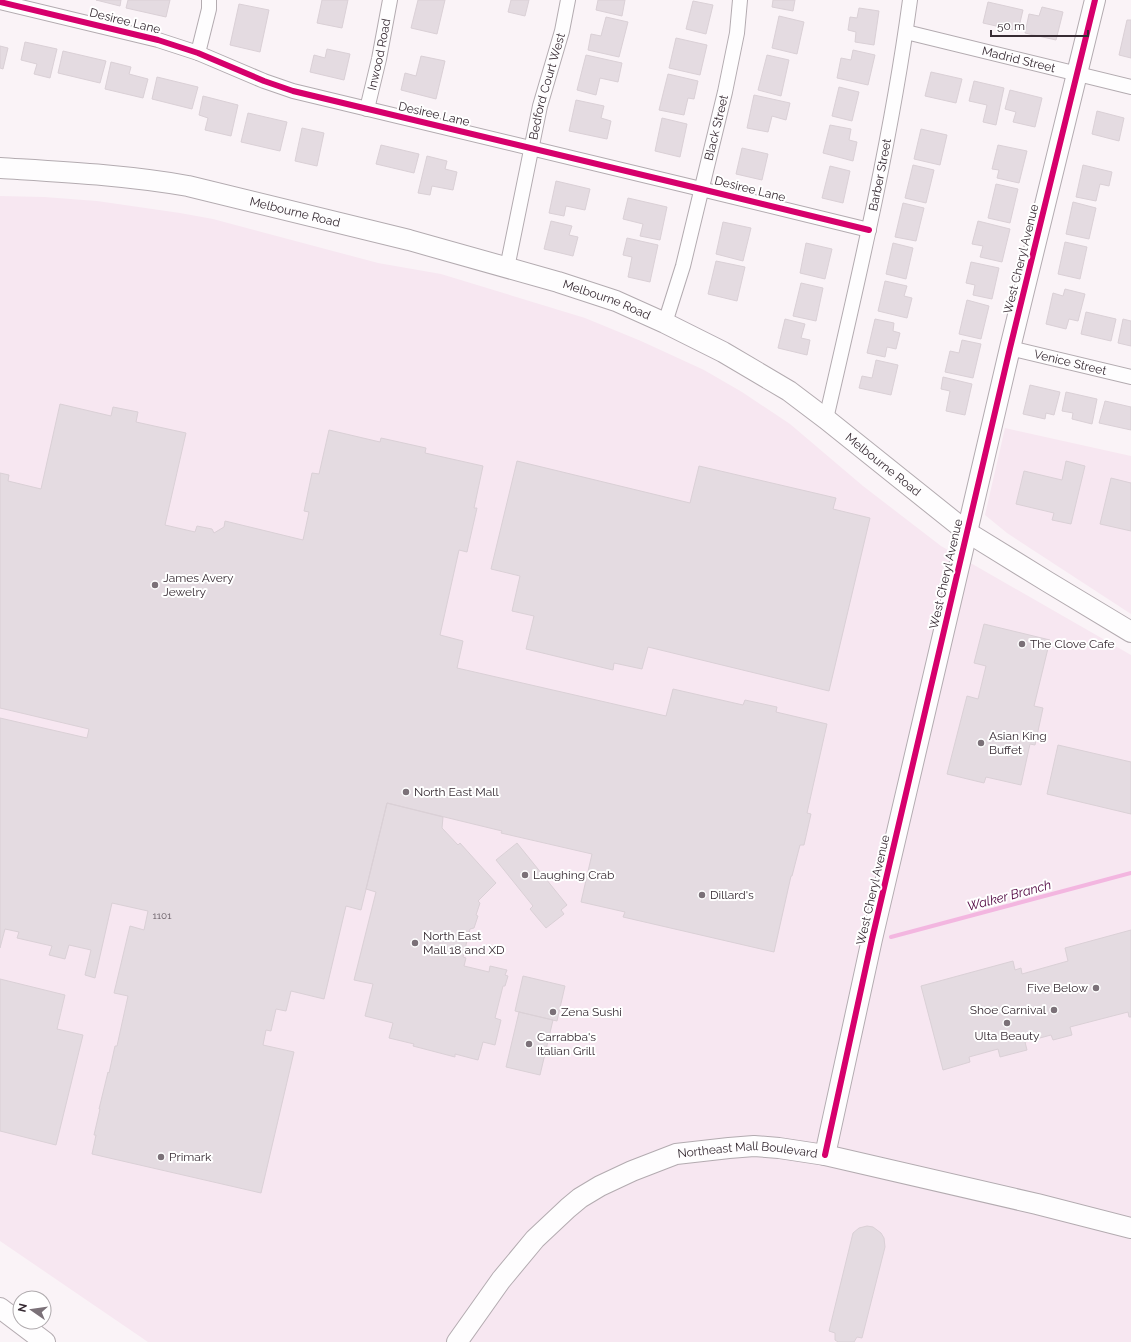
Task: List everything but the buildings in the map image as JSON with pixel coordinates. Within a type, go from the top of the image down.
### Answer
[{"type":"street","points":[[198,53],[209,0]]},
{"type":"street","name":"Inwood Road","points":[[367,109],[379,59],[390,0]]},
{"type":"street","name":"Bedford Court West","points":[[507,268],[540,106],[562,31],[568,0]]},
{"type":"street","name":"Black Street","points":[[665,323],[683,266],[725,92],[737,33],[740,0]]},
{"type":"street","name":"Barber Street","points":[[826,419],[869,230],[887,142],[910,0]]},
{"type":"street","name":"West Cheryl Avenue","points":[[825,1155],[872,939],[1010,348],[1096,0]]},
{"type":"street","name":"Desiree Lane","points":[[0,2],[158,40],[198,53],[271,84],[293,91],[869,230]]},
{"type":"street","name":"Madrid Street","points":[[906,32],[1131,87]]},
{"type":"street","name":"Melbourne Road","points":[[0,168],[70,172],[153,180],[188,186],[409,240],[558,282],[616,301],[665,323],[723,352],[782,387],[826,419],[968,532],[1131,632]]},
{"type":"street","name":"Venice Street","points":[[1010,348],[1131,377]]},
{"type":"street","name":"Northeast Mall Boulevard","points":[[457,1342],[501,1280],[535,1239],[568,1208],[580,1198],[600,1186],[632,1171],[676,1154],[754,1146],[825,1155],[1037,1204],[1131,1228]]},
{"type":"street","points":[[0,1308],[45,1342]]},
{"type":"shaded area","name":"North East Mall","points":[[0,196],[44,197],[97,201],[213,219],[378,263],[441,274],[585,318],[641,341],[704,370],[742,392],[790,424],[863,486],[941,546],[1131,655],[1131,1342],[148,1342],[0,1241]]},
{"type":"shaded area","points":[[1005,428],[1131,456],[1131,614],[1007,533],[985,515]]},
{"type":"waterway","name":"Walker Branch","points":[[891,937],[1131,873]]},
{"type":"cycle path","points":[[825,1155],[872,939],[1010,348],[1095,0]]},
{"type":"cycle path","points":[[0,2],[158,40],[198,53],[264,81],[293,91],[869,230]]},
{"type":"place","name":"James Avery Jewelry","points":[[155,585]]},
{"type":"place","name":"The Clove Cafe","points":[[1022,644]]},
{"type":"place","name":"Asian King Buffet","points":[[981,743]]},
{"type":"place","name":"North East Mall","points":[[406,792]]},
{"type":"place","name":"Laughing Crab","points":[[525,875]]},
{"type":"place","name":"Dillard's","points":[[702,895]]},
{"type":"place","name":"North East Mall 18 and XD","points":[[415,943]]},
{"type":"place","name":"Five Below","points":[[1096,988]]},
{"type":"place","name":"Shoe Carnival","points":[[1054,1010]]},
{"type":"place","name":"Zena Sushi","points":[[553,1012]]},
{"type":"place","name":"Ulta Beauty","points":[[1007,1023]]},
{"type":"place","name":"Carrabba's Italian Grill","points":[[529,1044]]},
{"type":"place","name":"Primark","points":[[161,1157]]}]
